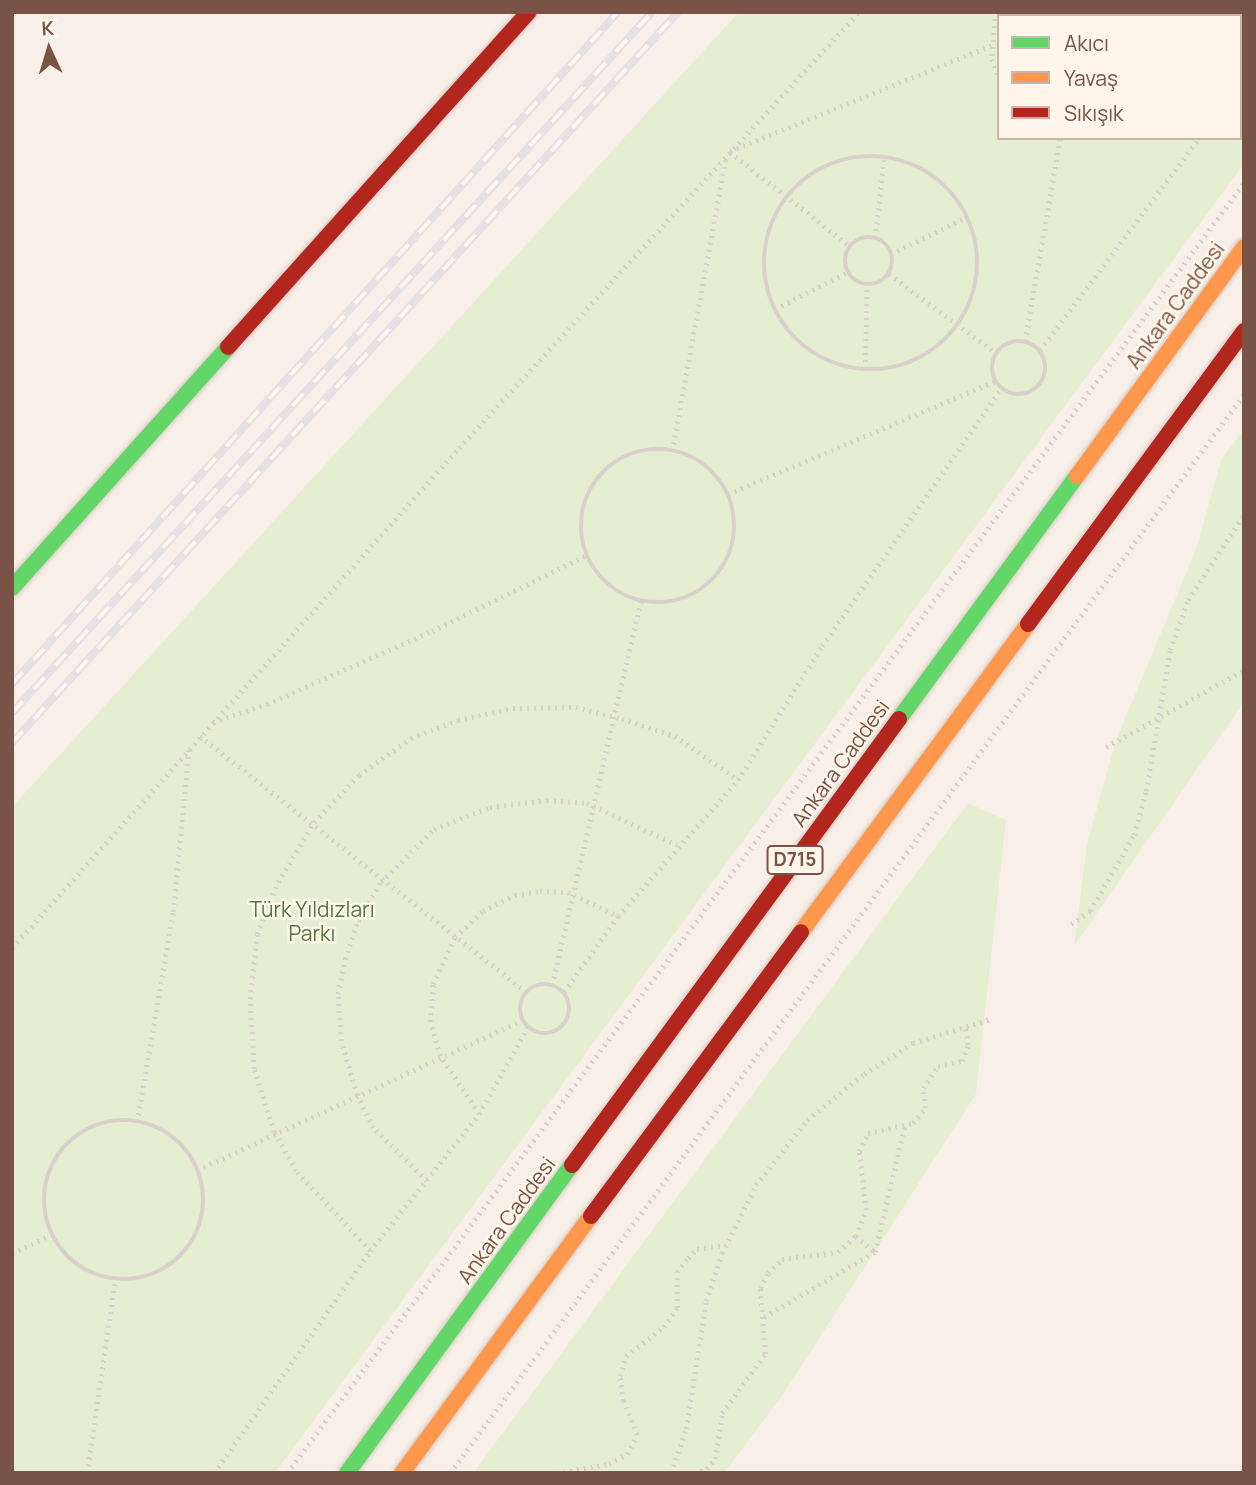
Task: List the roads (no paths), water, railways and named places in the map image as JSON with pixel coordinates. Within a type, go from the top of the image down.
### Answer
[{"type":"main road","points":[[12,588],[529,12]]},
{"type":"main road","name":"Ankara Caddesi","points":[[347,1473],[1244,247]]},
{"type":"main road","name":"D715","points":[[402,1473],[1244,331]]},
{"type":"railway","points":[[12,684],[618,12]]},
{"type":"railway","points":[[12,713],[652,12]]},
{"type":"railway","points":[[12,743],[678,12]]},
{"type":"park label","name":"Türk Yıldızları Parkı","points":[[312,921]]}]
